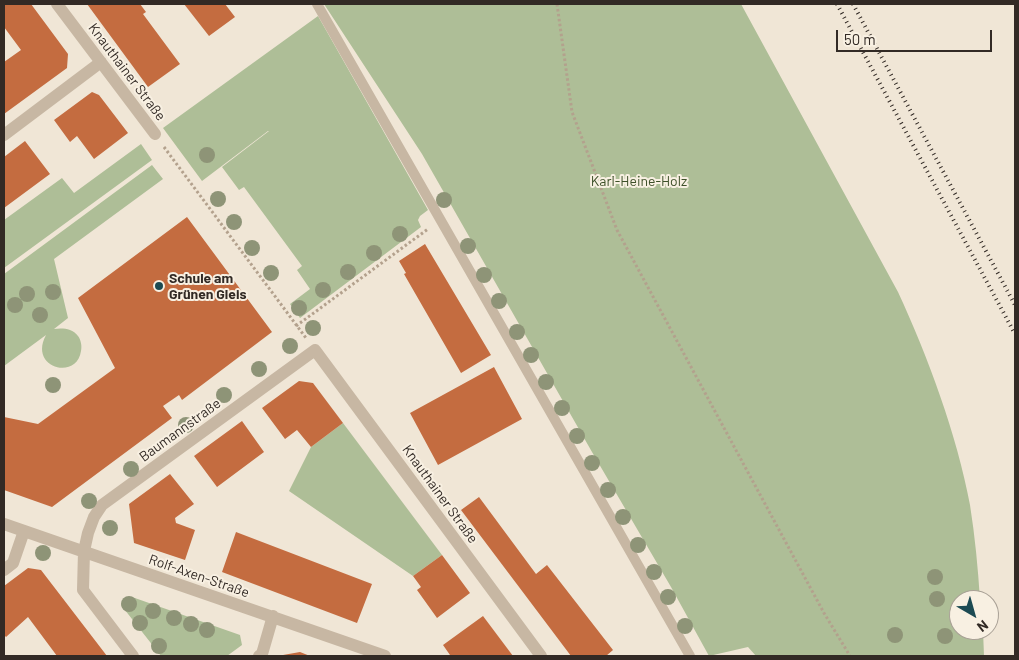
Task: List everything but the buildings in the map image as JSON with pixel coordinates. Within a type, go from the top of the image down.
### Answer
[{"type":"street","name":"Knauthainer Straße","points":[[57,4],[155,134]]},
{"type":"street","points":[[4,134],[101,62]]},
{"type":"street","name":"Knauthainer Straße","points":[[315,350],[542,656]]},
{"type":"street","name":"Baumannstraße","points":[[133,656],[83,590],[84,551],[94,516],[102,505],[315,350]]},
{"type":"street","name":"Rolf-Axen-Straße","points":[[4,524],[385,656]]},
{"type":"street","points":[[4,570],[13,563],[24,531]]},
{"type":"street","points":[[260,656],[273,616]]},
{"type":"lane","points":[[317,4],[690,656]]},
{"type":"path","points":[[557,4],[572,112],[616,230],[824,613],[850,656]]},
{"type":"path","points":[[155,134],[296,326],[441,220]]},
{"type":"green space","name":"Karl-Heine-Holz","points":[[324,4],[741,4],[898,292],[931,370],[957,451],[970,505],[979,590],[949,590],[949,640],[983,640],[984,656],[756,656],[748,647],[709,656],[422,154]]},
{"type":"green space","points":[[318,16],[428,210],[418,220],[421,227],[300,318],[290,304],[310,289],[297,270],[302,266],[244,187],[239,190],[222,167],[269,131],[202,181],[163,128]]},
{"type":"green space","points":[[141,144],[152,160],[4,268],[4,220],[62,178],[74,193]]},
{"type":"green space","points":[[152,165],[163,179],[54,259],[68,318],[54,329],[70,330],[76,333],[81,341],[81,351],[78,360],[71,366],[63,368],[55,367],[48,362],[43,356],[42,346],[46,335],[4,366],[4,274]]},
{"type":"green space","points":[[343,423],[442,555],[413,576],[289,491],[311,447]]},
{"type":"green space","points":[[132,597],[240,635],[242,645],[227,656],[161,656],[121,605]]},
{"type":"railway","points":[[837,4],[1015,334]]},
{"type":"railway","points":[[853,4],[1015,305]]},
{"type":"place","name":"Schule am Grünen Gleis","points":[[159,286]]}]
